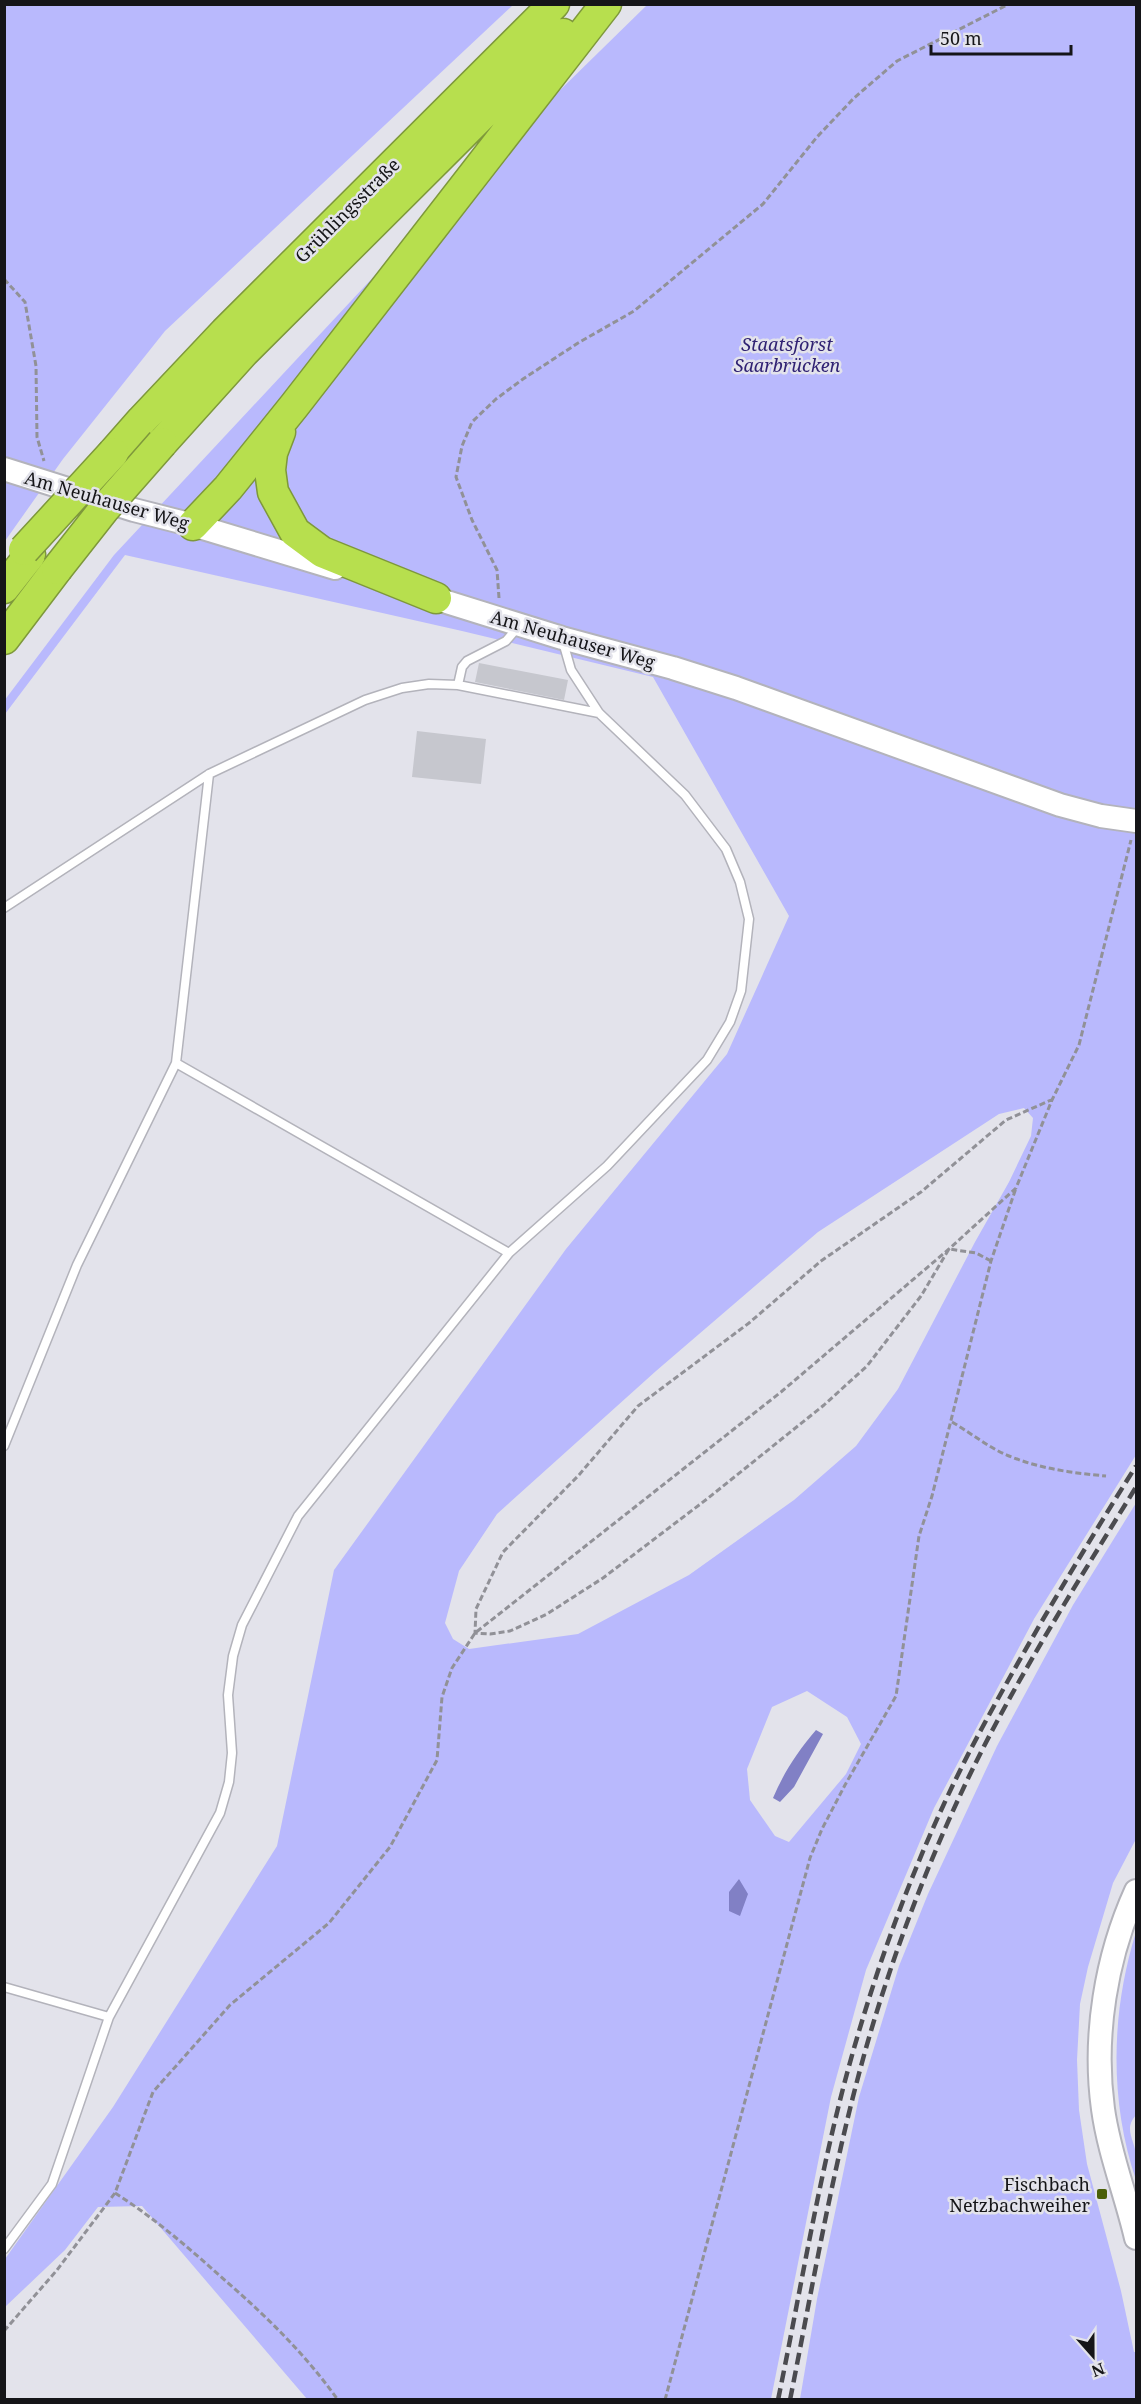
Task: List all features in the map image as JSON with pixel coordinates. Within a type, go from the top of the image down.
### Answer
[{"type":"highway","name":"Grühlingsstraße","points":[[4,588],[19,557],[142,420],[233,324],[554,4]]},
{"type":"highway","points":[[4,639],[105,508],[244,352],[593,4]]},
{"type":"highway","points":[[193,525],[228,488],[294,406],[606,4]]},
{"type":"highway","points":[[294,406],[272,453],[270,470],[273,492],[295,532],[322,552],[435,598]]},
{"type":"street","name":"Am Neuhauser Weg","points":[[4,469],[562,638],[673,668],[736,688],[1060,805],[1101,816],[1136,821]]},
{"type":"street","points":[[1136,2234],[1103,2109],[1101,2062],[1103,2006],[1111,1966],[1125,1915],[1137,1891]]},
{"type":"lane","points":[[458,686],[462,667],[467,661],[506,641],[510,622]]},
{"type":"lane","points":[[4,2249],[52,2184],[109,2017],[220,1813],[230,1772],[228,1695],[233,1656],[242,1625],[270,1566],[298,1516],[509,1253],[607,1167],[707,1060],[730,1022],[741,991],[749,919],[740,882],[726,849],[685,795],[599,713],[571,670],[562,638]]},
{"type":"lane","points":[[4,908],[209,774],[365,700],[402,688],[429,684],[458,686],[599,713]]},
{"type":"lane","points":[[4,1446],[77,1265],[176,1063],[209,774]]},
{"type":"lane","points":[[176,1063],[509,1253]]},
{"type":"lane","points":[[4,1987],[109,2017]]},
{"type":"path","points":[[510,622],[497,570],[472,520],[456,477],[462,446],[472,422],[496,399],[633,311],[763,204],[817,136],[854,98],[897,61],[1009,4]]},
{"type":"path","points":[[4,279],[25,303],[36,366],[37,437],[44,459],[47,483]]},
{"type":"path","points":[[665,2400],[810,1858],[840,1794],[896,1696],[920,1536],[952,1421],[991,1261],[1016,1188],[1052,1100],[1079,1045],[1136,821]]},
{"type":"path","points":[[475,1633],[476,1609],[503,1552],[578,1476],[638,1406],[749,1323],[821,1261],[921,1192],[1006,1120],[1052,1100]]},
{"type":"path","points":[[4,2331],[57,2270],[115,2193],[153,2092],[230,2005],[328,1923],[390,1847],[437,1760],[442,1696],[452,1668],[475,1633],[781,1392],[949,1249],[1016,1188]]},
{"type":"path","points":[[475,1633],[490,1634],[510,1631],[547,1614],[603,1578],[708,1499],[824,1405],[867,1366],[921,1296],[949,1249]]},
{"type":"path","points":[[949,1249],[976,1253],[991,1261]]},
{"type":"path","points":[[952,1421],[1007,1455],[1036,1466],[1064,1472],[1106,1476]]},
{"type":"path","points":[[115,2193],[148,2214],[260,2312],[313,2366],[338,2400]]},
{"type":"green space","points":[[5,5],[513,5],[165,331],[63,459],[5,541]]},
{"type":"green space","name":"Staatsforst Saarbrücken","points":[[647,5],[1136,5],[1136,1455],[1034,1619],[934,1808],[866,1970],[831,2097],[771,2399],[307,2399],[142,2206],[98,2207],[65,2250],[5,2307],[5,2259],[113,2107],[277,1846],[334,1570],[566,1249],[727,1054],[789,916],[653,677],[462,631],[125,555],[5,714],[4,701],[114,555],[420,227]],"holes":[[[1024,1108],[1033,1118],[1031,1136],[1009,1182],[898,1389],[856,1446],[794,1500],[689,1575],[578,1634],[469,1649],[453,1639],[445,1623],[459,1571],[497,1514],[656,1371],[818,1232],[999,1114]],[[807,1691],[847,1717],[861,1744],[846,1774],[789,1842],[775,1836],[750,1800],[747,1769],[772,1707]]]},
{"type":"green space","points":[[1136,1503],[1136,1839],[1113,1883],[1088,1967],[1080,2004],[1077,2060],[1079,2110],[1087,2164],[1121,2291],[1134,2352],[1136,2352],[1136,2399],[800,2399],[817,2299],[859,2097],[899,1966],[928,1894],[997,1746],[1073,1605]]},
{"type":"green space","points":[[1136,1932],[1136,2115],[1130,2125],[1130,2130],[1136,2156],[1136,2180],[1121,2119],[1116,2056],[1122,1993]]},
{"type":"shaded area","points":[[816,1730],[823,1734],[794,1787],[780,1802],[773,1798],[777,1788],[792,1762]]},
{"type":"shaded area","points":[[739,1879],[748,1894],[740,1916],[729,1911],[729,1892]]},
{"type":"building","points":[[479,663],[568,680],[564,700],[475,682]]},
{"type":"building","points":[[417,731],[486,739],[481,784],[412,777]]},
{"type":"railway","points":[[778,2400],[833,2127],[869,1998],[896,1919],[944,1803],[982,1728],[1057,1596],[1136,1466]]},
{"type":"railway","points":[[790,2400],[843,2136],[871,2032],[909,1917],[949,1821],[993,1729],[1045,1637],[1136,1487]]},
{"type":"place","name":"Fischbach Netzbachweiher","points":[[1102,2194]]}]
